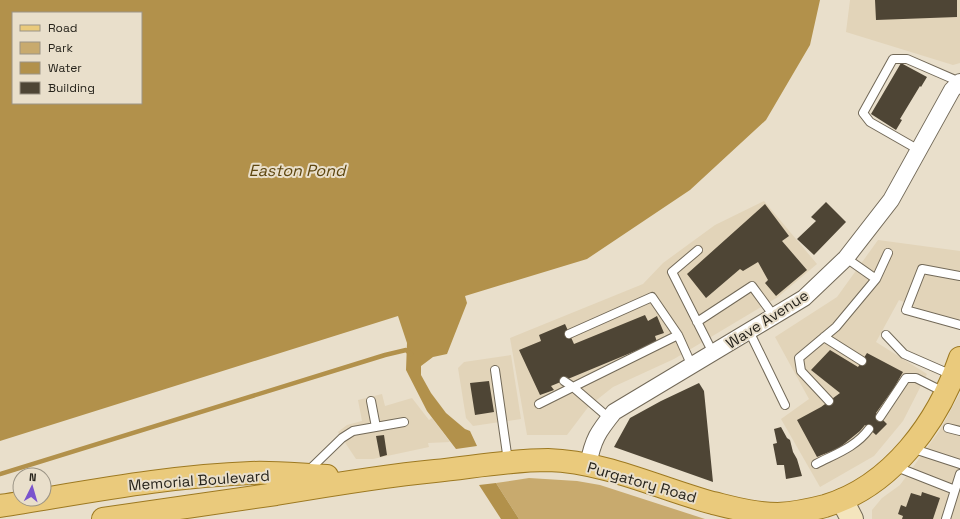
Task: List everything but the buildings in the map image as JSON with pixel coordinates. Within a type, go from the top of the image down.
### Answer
[{"type":"main road","name":"Purgatory Road","points":[[445,470],[508,462],[550,460],[588,464],[718,504],[748,515],[778,514],[801,511],[824,513],[842,500],[868,486],[894,466],[910,447],[936,410],[952,375]]},
{"type":"main road","name":"Memorial Boulevard","points":[[103,519],[399,475],[445,470]]},
{"type":"main road","name":"Memorial Boulevard","points":[[0,506],[129,484],[194,477],[252,473],[354,477],[399,475]]},
{"type":"street","name":"Wave Avenue","points":[[588,464],[592,444],[614,412],[804,298],[846,258],[891,200],[952,90],[960,82]]},
{"type":"street","points":[[842,500],[852,519]]},
{"type":"lane","points":[[919,150],[870,122],[862,113],[893,58],[907,60],[960,82]]},
{"type":"lane","points":[[698,250],[672,272],[713,353]]},
{"type":"lane","points":[[829,400],[801,371],[798,358],[836,327],[876,279],[888,253]]},
{"type":"lane","points":[[846,258],[876,279]]},
{"type":"lane","points":[[960,276],[922,269],[906,310],[960,325]]},
{"type":"lane","points":[[697,322],[752,286],[774,316]]},
{"type":"lane","points":[[569,334],[652,298],[678,336],[692,366]]},
{"type":"lane","points":[[749,331],[785,405]]},
{"type":"lane","points":[[886,335],[904,354],[952,375]]},
{"type":"lane","points":[[539,404],[678,336]]},
{"type":"lane","points":[[824,336],[862,361]]},
{"type":"lane","points":[[495,370],[508,462]]},
{"type":"lane","points":[[880,417],[903,378],[952,375]]},
{"type":"lane","points":[[564,381],[609,418]]},
{"type":"lane","points":[[371,401],[376,427]]},
{"type":"lane","points":[[305,475],[342,438],[353,431],[404,422]]},
{"type":"lane","points":[[948,428],[960,431]]},
{"type":"lane","points":[[816,464],[855,444],[860,435],[869,429]]},
{"type":"lane","points":[[910,447],[960,464]]},
{"type":"lane","points":[[894,466],[955,490]]},
{"type":"lane","points":[[946,519],[960,474]]},
{"type":"shaded area","points":[[850,0],[960,0],[960,63],[953,65],[846,32]]},
{"type":"shaded area","points":[[764,201],[817,264],[778,297],[674,359],[613,387],[589,406],[567,435],[527,435],[510,338],[643,284],[663,263],[715,225]]},
{"type":"shaded area","points":[[878,240],[960,251],[960,317],[958,325],[899,300],[876,342],[927,374],[903,421],[874,456],[820,487],[781,419],[809,399],[775,337],[837,297]]},
{"type":"shaded area","points":[[511,355],[521,419],[473,426],[466,418],[458,368],[464,362]]},
{"type":"shaded area","points":[[960,393],[960,519],[872,519],[872,510],[882,498],[900,485],[940,430]]},
{"type":"shaded area","points":[[382,394],[385,406],[412,398],[429,420],[432,418],[450,442],[428,443],[429,447],[373,459],[356,459],[338,432],[347,425],[362,421],[358,400]]},
{"type":"green space","points":[[529,478],[577,481],[600,485],[705,519],[519,519],[496,483]]},
{"type":"water","name":"Easton Pond","points":[[0,0],[820,0],[810,45],[766,120],[690,190],[587,259],[465,296],[467,303],[447,354],[433,357],[421,366],[421,375],[431,393],[446,413],[465,429],[470,431],[477,446],[456,449],[427,411],[406,370],[407,343],[398,316],[0,441]]},
{"type":"water","points":[[496,483],[519,519],[501,519],[479,485]]},
{"type":"waterway","points":[[0,474],[385,355],[406,350],[411,354]]}]
